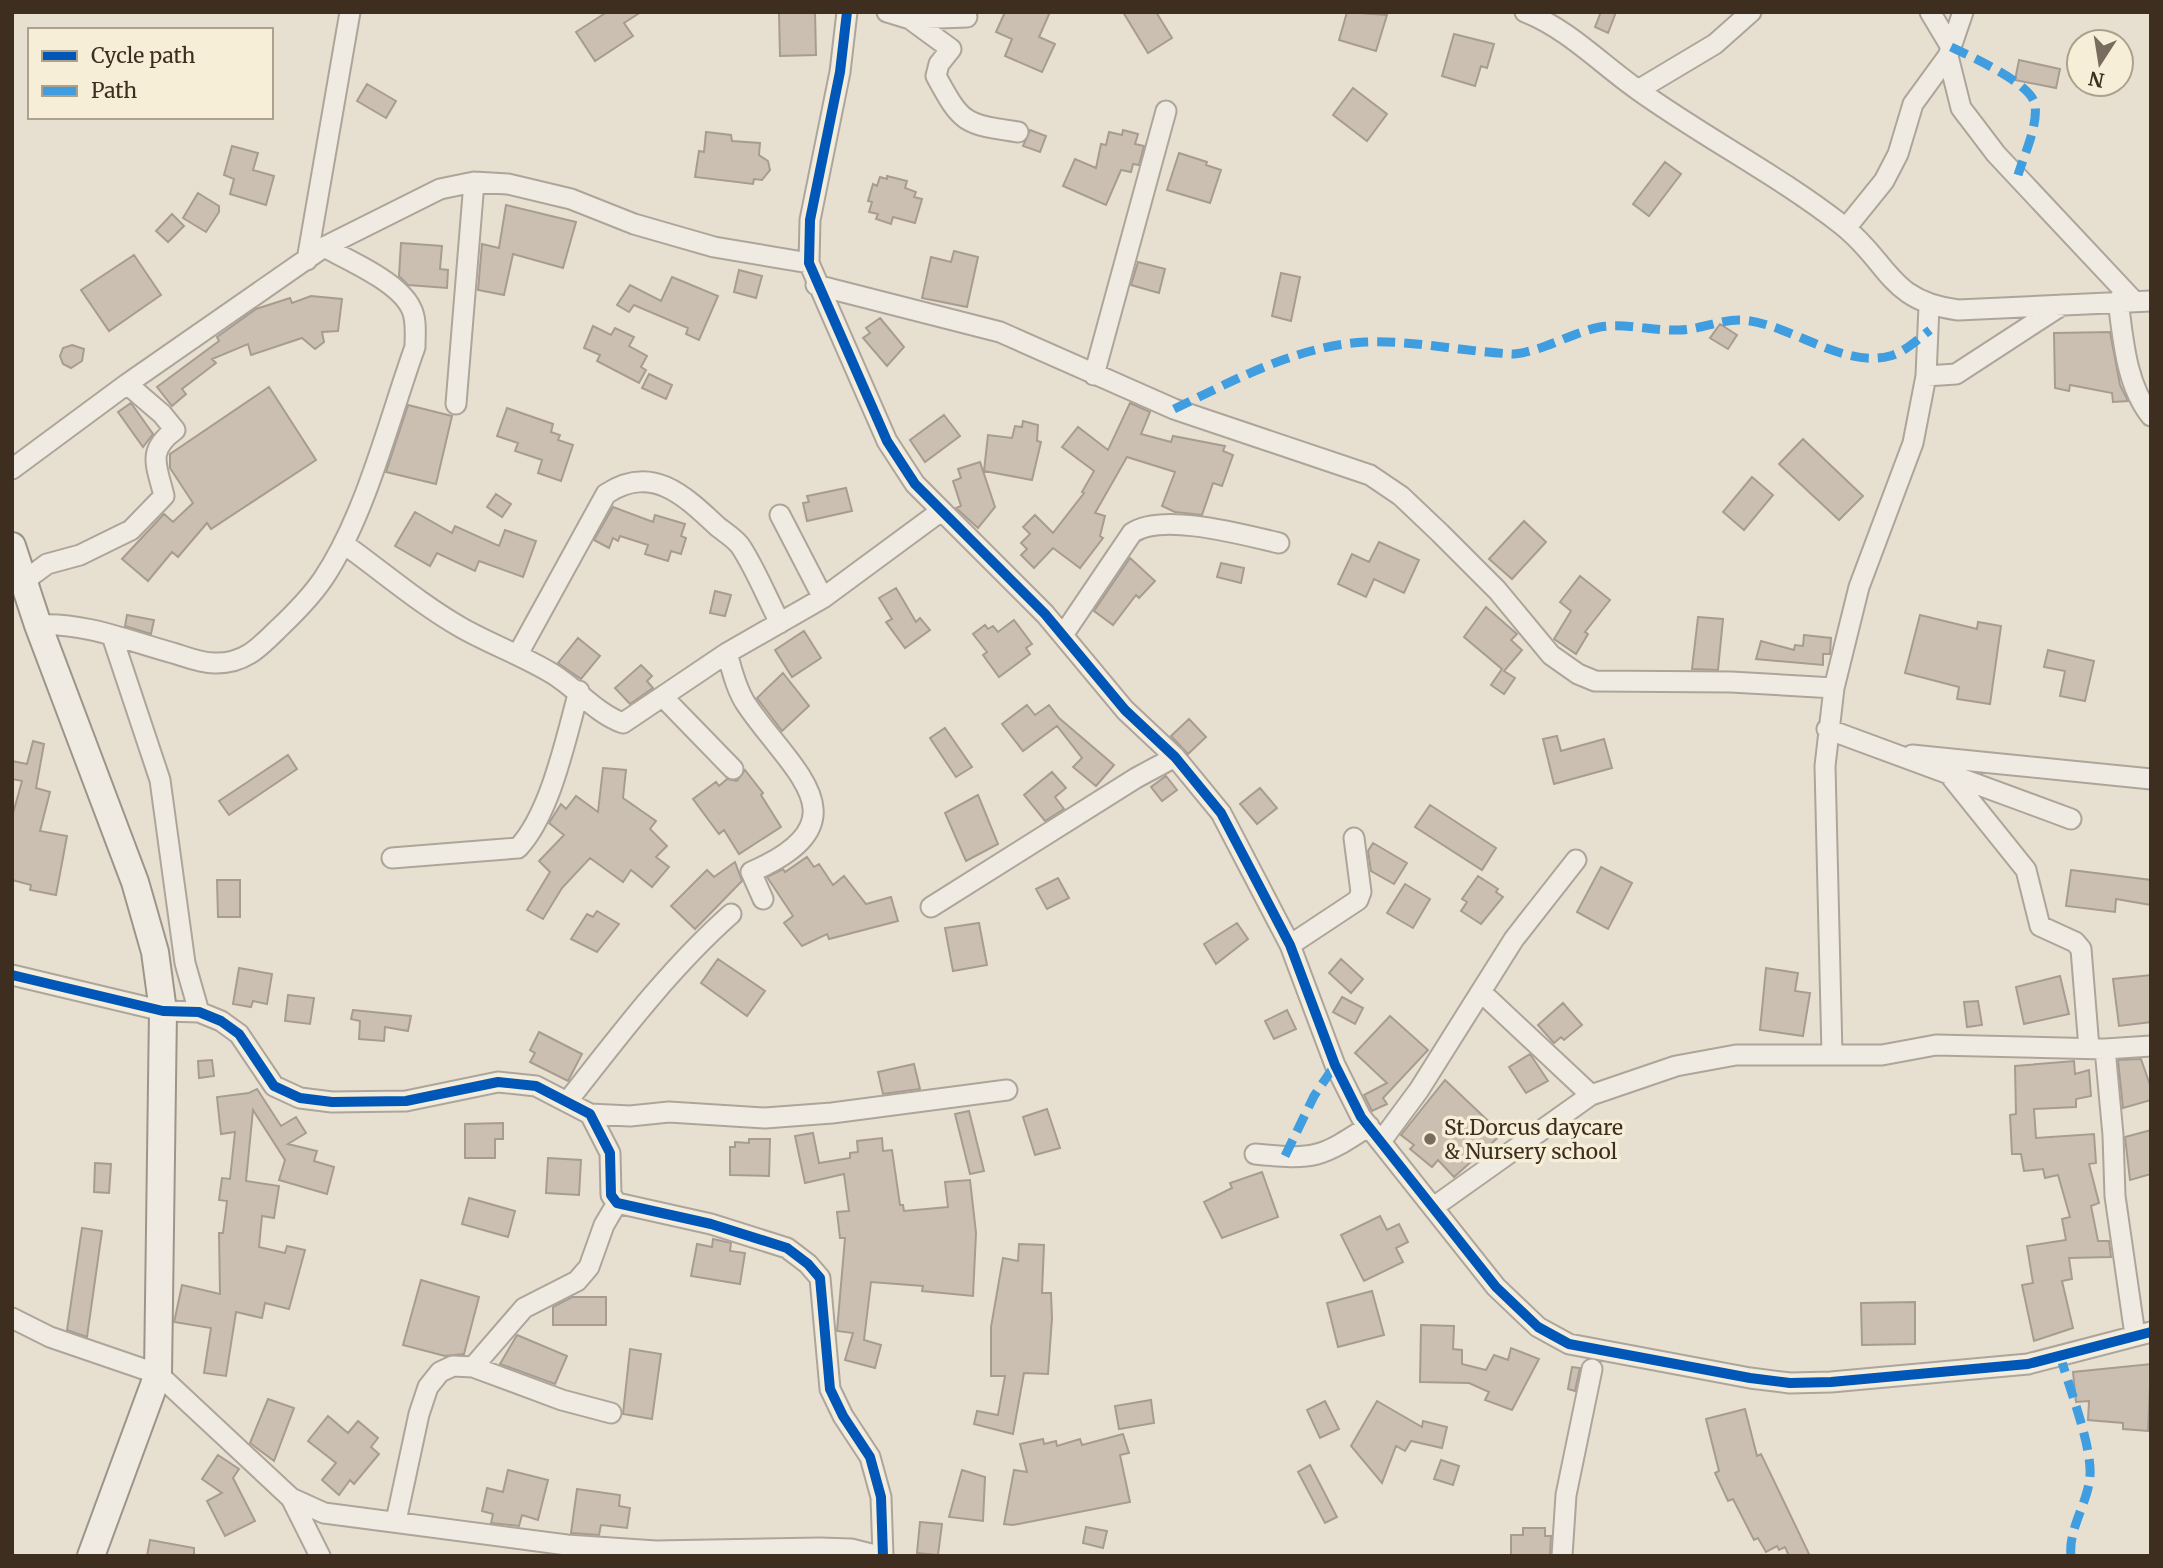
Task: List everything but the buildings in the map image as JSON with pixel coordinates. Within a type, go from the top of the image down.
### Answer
[{"type":"street","points":[[307,260],[350,12]]},
{"type":"street","points":[[847,12],[840,72],[810,219],[809,263],[816,285],[838,327],[887,441],[915,484],[1063,635],[1125,710],[1175,757],[1221,813],[1290,944],[1346,1090],[1375,1133],[1496,1287],[1538,1327],[1569,1344],[1750,1378],[1831,1382],[1871,1376],[1992,1369],[2028,1364],[2143,1333],[2115,1196],[2113,1135],[2081,948],[2040,926],[2026,870],[1952,778]]},
{"type":"street","points":[[887,12],[910,19],[967,18]]},
{"type":"street","points":[[1525,12],[1575,41],[1638,90],[1800,193],[1846,228],[1897,286],[1929,306],[1958,310],[2134,300]]},
{"type":"street","points":[[1638,90],[1714,44],[1751,12]]},
{"type":"street","points":[[1930,12],[1949,51],[1961,108],[1996,154],[2134,300]]},
{"type":"street","points":[[1846,228],[1884,181],[1901,144],[1913,104],[1949,51],[1963,12]]},
{"type":"street","points":[[910,19],[951,49],[939,64],[936,76],[960,116],[970,124],[1018,132]]},
{"type":"street","points":[[1094,375],[1166,111]]},
{"type":"street","points":[[12,469],[127,384],[324,247],[440,189],[474,181],[508,184],[571,199],[634,224],[714,247],[809,263]]},
{"type":"street","points":[[456,404],[474,181]]},
{"type":"street","points":[[38,625],[58,624],[211,663],[235,662],[256,651],[298,609],[323,579],[344,544],[415,346],[411,307],[398,292],[362,267],[324,247]]},
{"type":"street","points":[[816,285],[1000,332],[1174,409],[1370,475],[1401,496],[1440,533],[1497,590],[1551,655],[1578,674],[1614,683],[1731,681],[1834,688]]},
{"type":"street","points":[[2134,300],[2123,345],[2140,402],[2151,416]]},
{"type":"street","points":[[1926,376],[1956,374],[2062,305]]},
{"type":"street","points":[[1832,1054],[1825,766],[1827,729],[1834,688],[1859,587],[1913,443],[1926,376],[1929,306]]},
{"type":"street","points":[[24,581],[47,564],[80,555],[131,530],[164,496],[155,453],[161,440],[175,430],[162,414],[127,384]]},
{"type":"street","points":[[518,654],[606,494],[622,484],[632,482],[664,484],[693,503],[740,545],[780,623]]},
{"type":"street","points":[[344,544],[429,607],[463,628],[518,654],[579,691],[610,719],[623,723],[664,698],[727,653],[824,598],[942,511]]},
{"type":"street","points":[[780,515],[824,598]]},
{"type":"street","points":[[1063,635],[1132,533],[1142,527],[1164,524],[1238,534],[1279,543]]},
{"type":"street","points":[[12,546],[38,625],[135,882],[155,952],[163,1012],[158,1374],[90,1556]]},
{"type":"street","points":[[112,636],[160,780],[185,963],[199,1012]]},
{"type":"street","points":[[727,653],[744,701],[799,770],[807,785],[814,819],[805,838],[780,859],[751,872],[763,899]]},
{"type":"street","points":[[392,858],[518,848],[539,813],[579,691]]},
{"type":"street","points":[[664,698],[733,769]]},
{"type":"street","points":[[1827,729],[1952,778],[2028,801],[2071,819]]},
{"type":"street","points":[[1896,754],[2151,779]]},
{"type":"street","points":[[931,907],[1136,778],[1175,757]]},
{"type":"street","points":[[1290,944],[1358,900],[1361,892],[1354,838]]},
{"type":"street","points":[[1255,1154],[1316,1157],[1375,1133],[1419,1090],[1514,939],[1576,860]]},
{"type":"street","points":[[567,1102],[634,1017],[706,936],[731,914]]},
{"type":"street","points":[[12,975],[163,1012],[199,1012],[220,1021],[239,1034],[274,1086],[300,1097],[331,1102],[406,1101],[498,1082],[517,1082],[536,1086],[590,1114],[630,1116],[669,1112],[765,1118],[832,1113],[1007,1090]]},
{"type":"street","points":[[1481,992],[1591,1095]]},
{"type":"street","points":[[1435,1206],[1591,1095],[1676,1066],[1736,1055],[1882,1055],[1936,1045],[2097,1049],[2151,1046]]},
{"type":"street","points":[[12,1318],[50,1337],[158,1374],[290,1498],[324,1513],[616,1552],[820,1548],[851,1549],[881,1556],[881,1497],[870,1457],[843,1416],[830,1389],[820,1278],[808,1264],[787,1248],[711,1224],[617,1203],[611,1195],[610,1153],[590,1114]]},
{"type":"street","points":[[473,1367],[524,1308],[576,1281],[589,1267],[604,1225],[617,1203]]},
{"type":"street","points":[[396,1521],[428,1387],[440,1372],[453,1366],[473,1367],[562,1400],[611,1413]]},
{"type":"street","points":[[1562,1556],[1566,1495],[1592,1369]]},
{"type":"street","points":[[290,1498],[306,1534],[320,1556]]},
{"type":"marked path","points":[[1951,47],[2013,80],[2032,97],[2035,105],[2034,122],[2018,175]]},
{"type":"marked path","points":[[1174,409],[1290,357],[1339,345],[1365,342],[1514,354],[1600,327],[1679,330],[1742,320],[1760,323],[1835,351],[1872,358],[1901,352],[1930,330]]},
{"type":"marked path","points":[[1285,1156],[1314,1096],[1335,1065]]},
{"type":"marked path","points":[[2060,1355],[2084,1433],[2090,1463],[2088,1486],[2072,1536],[2071,1556]]},
{"type":"cycle path","points":[[847,12],[840,72],[810,220],[809,263],[887,441],[915,484],[1045,614],[1125,710],[1175,757],[1221,813],[1290,945],[1335,1065],[1361,1117],[1496,1287],[1538,1327],[1569,1344],[1790,1383],[1831,1382],[2028,1364],[2151,1332]]},
{"type":"cycle path","points":[[12,975],[163,1011],[199,1012],[221,1021],[239,1034],[274,1086],[300,1098],[332,1102],[406,1101],[498,1082],[536,1086],[590,1114],[610,1153],[611,1195],[617,1203],[711,1224],[787,1248],[808,1264],[820,1278],[830,1389],[843,1416],[870,1457],[881,1497],[883,1556]]},
{"type":"place","name":"St.Dorcus daycare & Nursery school","points":[[1430,1139]]}]
